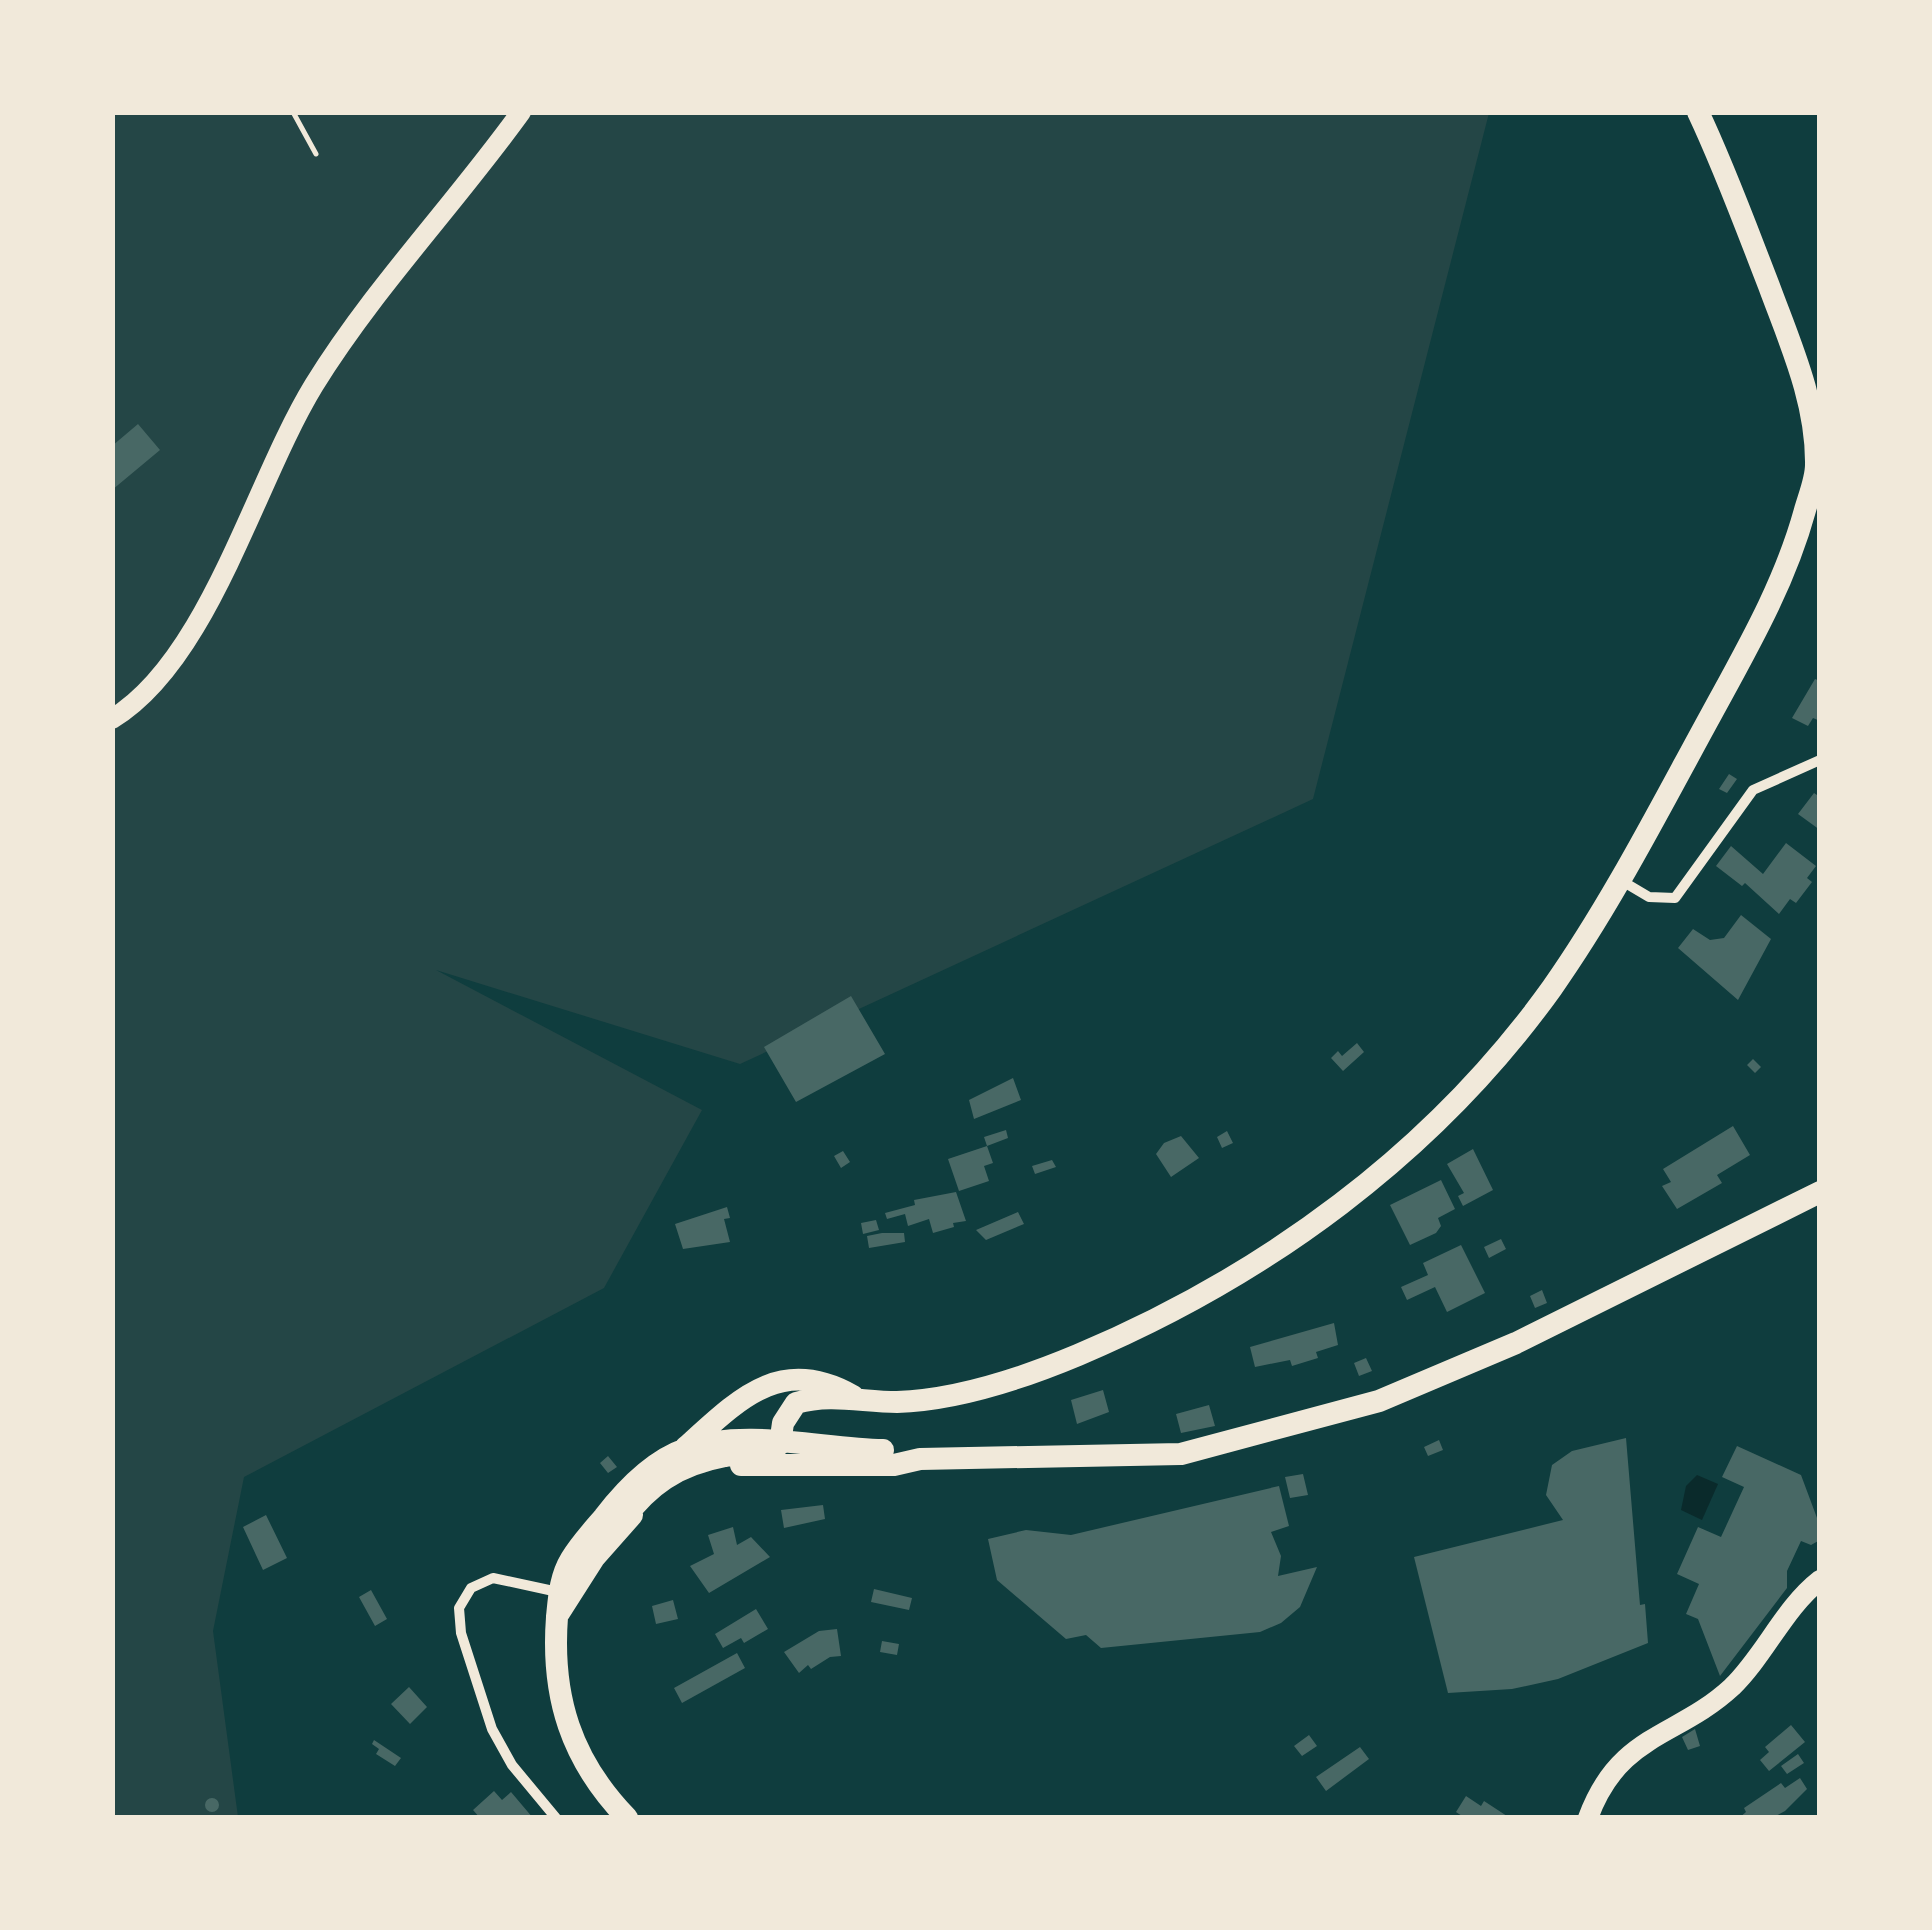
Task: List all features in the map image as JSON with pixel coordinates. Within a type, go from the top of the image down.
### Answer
[{"type":"main road","points":[[112,719],[145,695],[180,653],[289,429],[339,347],[521,112]]},
{"type":"main road","points":[[780,1444],[783,1423],[796,1403],[853,1396],[896,1402],[979,1390],[1076,1356],[1263,1260],[1357,1192],[1416,1141],[1487,1070],[1552,987],[1621,881],[1792,558],[1816,468],[1808,392],[1722,164],[1698,112]]},
{"type":"main road","points":[[684,1450],[713,1442],[755,1454],[894,1465],[920,1459],[1181,1454],[1379,1401],[1516,1344],[1820,1192]]},
{"type":"main road","points":[[627,1818],[598,1788],[574,1748],[557,1688],[562,1601],[570,1559],[616,1502],[750,1396],[788,1376],[830,1382],[853,1396]]},
{"type":"main road","points":[[750,1396],[755,1454]]},
{"type":"main road","points":[[562,1601],[620,1524],[668,1488],[739,1465],[780,1444],[892,1450],[920,1459]]},
{"type":"main road","points":[[1588,1818],[1618,1765],[1646,1740],[1730,1690],[1820,1580]]},
{"type":"street","points":[[1621,881],[1649,896],[1675,898],[1754,790],[1820,760]]},
{"type":"street","points":[[556,1818],[512,1765],[492,1729],[461,1633],[459,1608],[470,1588],[494,1578],[562,1601]]},
{"type":"path","points":[[293,112],[316,154]]},
{"type":"shaded area","points":[[112,113],[1489,113],[1313,799],[740,1064],[436,970],[702,1110],[604,1288],[244,1477],[213,1631],[238,1817],[113,1817]]},
{"type":"shaded area","points":[[1697,1475],[1718,1484],[1702,1520],[1681,1510],[1686,1486]]},
{"type":"building","points":[[138,424],[160,450],[112,490],[112,446]]},
{"type":"building","points":[[1815,679],[1820,681],[1820,721],[1813,718],[1808,726],[1792,718]]},
{"type":"building","points":[[1729,774],[1737,779],[1727,793],[1719,789]]},
{"type":"building","points":[[1814,793],[1820,797],[1820,830],[1798,814]]},
{"type":"building","points":[[1786,843],[1816,866],[1807,878],[1812,882],[1796,903],[1790,899],[1779,914],[1745,883],[1742,886],[1716,866],[1731,846],[1763,874]]},
{"type":"building","points":[[1741,915],[1771,939],[1738,1000],[1678,948],[1693,929],[1710,940],[1724,938]]},
{"type":"building","points":[[851,996],[885,1054],[796,1102],[764,1047]]},
{"type":"building","points":[[1357,1043],[1364,1052],[1343,1071],[1331,1058],[1338,1051],[1342,1056]]},
{"type":"building","points":[[1753,1059],[1761,1067],[1755,1073],[1747,1065]]},
{"type":"building","points":[[1013,1078],[1021,1100],[974,1119],[969,1100]]},
{"type":"building","points":[[1733,1126],[1750,1155],[1717,1175],[1722,1183],[1677,1209],[1662,1186],[1671,1182],[1663,1169]]},
{"type":"building","points":[[1006,1130],[1008,1138],[987,1146],[984,1137]]},
{"type":"building","points":[[1227,1131],[1233,1143],[1222,1148],[1217,1137]]},
{"type":"building","points":[[1181,1136],[1199,1158],[1171,1177],[1156,1154],[1164,1143]]},
{"type":"building","points":[[987,1146],[993,1163],[984,1166],[989,1181],[959,1191],[948,1159]]},
{"type":"building","points":[[1473,1149],[1493,1190],[1463,1206],[1458,1196],[1464,1193],[1447,1164]]},
{"type":"building","points":[[843,1151],[850,1162],[841,1168],[834,1156]]},
{"type":"building","points":[[1052,1160],[1056,1167],[1035,1174],[1032,1166]]},
{"type":"building","points":[[1441,1180],[1455,1209],[1438,1218],[1441,1226],[1436,1233],[1410,1245],[1390,1205]]},
{"type":"building","points":[[956,1192],[966,1221],[953,1223],[954,1227],[933,1233],[929,1219],[908,1226],[905,1214],[887,1219],[885,1213],[915,1205],[914,1200]]},
{"type":"building","points":[[727,1207],[730,1218],[724,1219],[730,1242],[683,1249],[675,1224]]},
{"type":"building","points":[[1018,1212],[1024,1224],[986,1240],[976,1230]]},
{"type":"building","points":[[876,1220],[879,1230],[863,1234],[861,1223]]},
{"type":"building","points":[[904,1233],[905,1242],[869,1248],[867,1236]]},
{"type":"building","points":[[1501,1239],[1506,1249],[1489,1258],[1484,1247]]},
{"type":"building","points":[[1461,1245],[1485,1293],[1447,1312],[1435,1287],[1407,1300],[1401,1287],[1428,1275],[1423,1263]]},
{"type":"building","points":[[1542,1290],[1547,1303],[1535,1308],[1530,1296]]},
{"type":"building","points":[[1334,1323],[1338,1345],[1316,1352],[1318,1358],[1292,1366],[1290,1360],[1255,1367],[1250,1347]]},
{"type":"building","points":[[1366,1358],[1372,1371],[1359,1376],[1354,1363]]},
{"type":"building","points":[[1103,1390],[1109,1412],[1077,1424],[1071,1400]]},
{"type":"building","points":[[1209,1405],[1215,1426],[1181,1433],[1176,1414]]},
{"type":"building","points":[[1626,1438],[1640,1605],[1645,1604],[1648,1643],[1558,1679],[1512,1689],[1448,1693],[1414,1557],[1563,1520],[1546,1495],[1552,1465],[1572,1451]]},
{"type":"building","points":[[1439,1440],[1443,1450],[1428,1456],[1424,1447]]},
{"type":"building","points":[[1737,1446],[1801,1475],[1820,1526],[1820,1540],[1811,1545],[1801,1541],[1787,1571],[1787,1588],[1720,1676],[1698,1619],[1686,1614],[1699,1584],[1677,1574],[1698,1527],[1721,1537],[1744,1487],[1722,1477]]},
{"type":"building","points":[[608,1456],[617,1467],[608,1473],[600,1463]]},
{"type":"building","points":[[1303,1474],[1308,1495],[1290,1498],[1285,1477]]},
{"type":"building","points":[[1279,1486],[1289,1526],[1271,1532],[1281,1556],[1278,1576],[1317,1567],[1300,1607],[1281,1623],[1260,1632],[1101,1648],[1086,1635],[1066,1639],[997,1580],[988,1539],[1026,1530],[1071,1535]]},
{"type":"building","points":[[823,1505],[825,1519],[784,1528],[781,1510]]},
{"type":"building","points":[[266,1515],[287,1558],[263,1570],[243,1527]]},
{"type":"building","points":[[733,1527],[737,1545],[751,1537],[770,1557],[709,1593],[690,1566],[714,1554],[708,1535]]},
{"type":"building","points":[[874,1589],[912,1598],[909,1610],[871,1602]]},
{"type":"building","points":[[371,1590],[387,1619],[375,1626],[359,1597]]},
{"type":"building","points":[[673,1600],[678,1619],[656,1624],[652,1606]]},
{"type":"building","points":[[756,1609],[768,1629],[744,1643],[741,1638],[723,1648],[715,1634]]},
{"type":"building","points":[[837,1629],[841,1656],[830,1657],[811,1669],[808,1665],[799,1673],[784,1652],[819,1631]]},
{"type":"building","points":[[882,1641],[899,1644],[897,1655],[880,1652]]},
{"type":"building","points":[[737,1653],[745,1668],[682,1703],[674,1688]]},
{"type":"building","points":[[409,1687],[427,1707],[410,1724],[391,1704]]},
{"type":"building","points":[[1791,1725],[1805,1742],[1769,1771],[1760,1760],[1769,1752],[1765,1747]]},
{"type":"building","points":[[1695,1729],[1700,1746],[1688,1750],[1682,1737]]},
{"type":"building","points":[[1309,1735],[1317,1746],[1302,1756],[1294,1746]]},
{"type":"building","points":[[374,1740],[401,1758],[395,1766],[376,1754],[379,1749],[372,1744]]},
{"type":"building","points":[[1360,1747],[1369,1759],[1326,1791],[1316,1777]]},
{"type":"building","points":[[1798,1754],[1804,1763],[1787,1774],[1781,1766]]},
{"type":"building","points":[[1800,1778],[1807,1789],[1785,1811],[1772,1818],[1739,1818],[1746,1812],[1744,1808],[1781,1783],[1785,1788]]},
{"type":"building","points":[[494,1791],[502,1800],[511,1792],[533,1818],[480,1818],[473,1810]]},
{"type":"building","points":[[1466,1796],[1481,1806],[1484,1801],[1510,1818],[1465,1818],[1456,1812]]},
{"type":"building","points":[[212,1798],[219,1805],[212,1812],[205,1805]]}]
